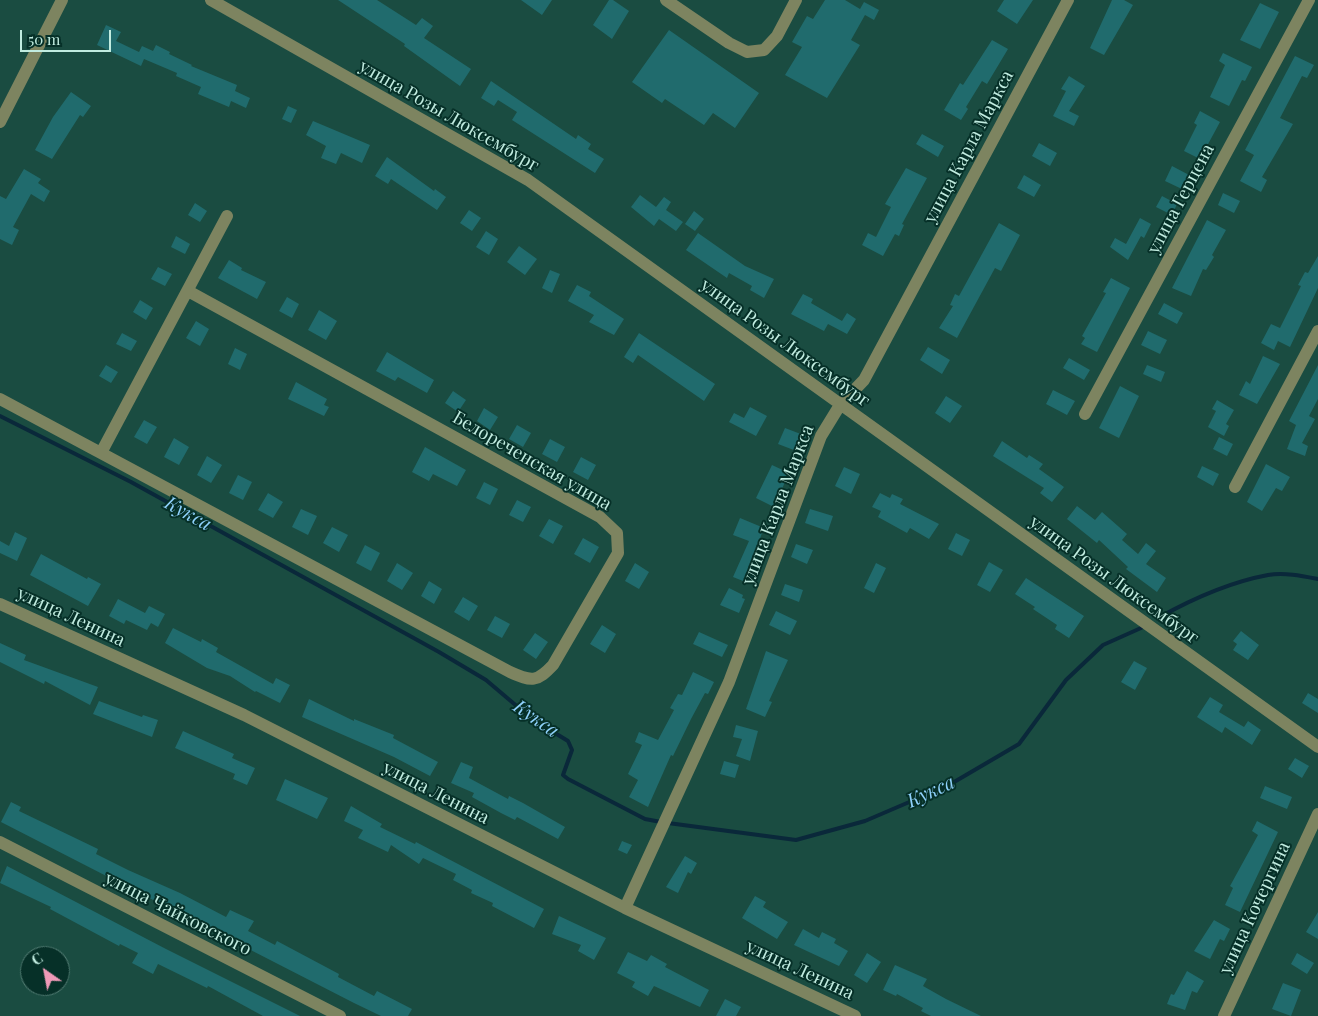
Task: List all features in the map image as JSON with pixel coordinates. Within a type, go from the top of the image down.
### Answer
[{"type":"street","points":[[0,122],[62,0]]},
{"type":"street","name":"улица Розы Люксембург","points":[[211,0],[528,180],[1318,747]]},
{"type":"street","points":[[666,0],[729,43],[748,52],[764,50],[777,36],[796,0]]},
{"type":"street","name":"улица Карла Маркса","points":[[626,908],[669,810],[729,682],[822,436],[840,405],[864,380],[1068,0]]},
{"type":"street","name":"улица Герцена","points":[[1085,414],[1309,0]]},
{"type":"street","points":[[102,451],[227,216]]},
{"type":"street","name":"Белореченская улица","points":[[0,398],[528,680],[542,677],[553,664],[618,553],[617,533],[600,517],[188,290]]},
{"type":"street","points":[[1235,487],[1318,331]]},
{"type":"street","name":"улица Ленина","points":[[0,604],[244,716],[626,908],[855,1016]]},
{"type":"street","name":"улица Кочергина","points":[[1224,1016],[1318,814]]},
{"type":"street","name":"улица Чайковского","points":[[0,842],[340,1016]]},
{"type":"building","points":[[338,0],[377,0],[416,25],[422,18],[433,26],[424,38],[471,69],[460,86],[404,46],[405,44]]},
{"type":"building","points":[[521,0],[552,0],[542,15]]},
{"type":"building","points":[[609,0],[613,0],[629,11],[612,39],[593,25]]},
{"type":"building","points":[[825,0],[845,0],[860,9],[864,2],[879,10],[874,20],[865,15],[851,40],[860,45],[827,98],[785,75],[802,47],[792,42],[807,16],[813,19]]},
{"type":"building","points":[[1004,0],[1033,0],[1017,24],[997,11]]},
{"type":"building","points":[[1112,0],[1124,0],[1133,5],[1104,55],[1090,48]]},
{"type":"building","points":[[1260,3],[1279,12],[1260,49],[1240,40]]},
{"type":"building","points":[[106,25],[121,32],[116,41],[139,52],[142,46],[153,51],[156,45],[191,66],[237,85],[235,91],[250,98],[246,108],[231,101],[229,107],[198,94],[201,87],[176,76],[177,73],[144,59],[141,66],[97,45]]},
{"type":"building","points":[[669,30],[759,93],[735,128],[713,113],[704,125],[665,99],[662,103],[632,82]]},
{"type":"building","points":[[992,40],[1008,49],[987,84],[982,81],[966,107],[968,109],[961,120],[944,110],[960,83],[963,85]]},
{"type":"building","points":[[1223,53],[1252,67],[1245,81],[1242,80],[1229,106],[1210,97],[1225,65],[1219,61]]},
{"type":"building","points":[[1295,56],[1314,65],[1307,78],[1302,76],[1280,118],[1293,124],[1262,177],[1267,180],[1261,192],[1240,181],[1254,155],[1245,150]]},
{"type":"building","points":[[1069,76],[1085,86],[1069,111],[1079,116],[1074,126],[1053,116],[1066,91],[1061,89]]},
{"type":"building","points":[[491,81],[576,139],[578,135],[591,144],[588,149],[604,159],[595,173],[512,120],[517,112],[498,100],[494,106],[481,98]]},
{"type":"building","points":[[71,92],[91,106],[83,117],[80,115],[52,159],[35,150],[53,117]]},
{"type":"building","points":[[288,106],[297,110],[291,123],[282,119]]},
{"type":"building","points":[[1200,111],[1220,122],[1200,159],[1184,151],[1197,125],[1194,123]]},
{"type":"building","points":[[313,121],[370,145],[362,163],[341,153],[336,164],[321,158],[326,146],[306,135]]},
{"type":"building","points":[[922,134],[944,146],[938,157],[916,144]]},
{"type":"building","points":[[1039,143],[1057,153],[1050,166],[1032,156]]},
{"type":"building","points":[[387,157],[434,191],[435,189],[446,197],[437,210],[391,179],[388,184],[375,176]]},
{"type":"building","points":[[1172,166],[1191,176],[1184,190],[1165,181]]},
{"type":"building","points":[[906,168],[927,178],[902,224],[904,225],[899,236],[895,234],[883,256],[862,245],[868,233],[876,237],[891,207],[885,204]]},
{"type":"building","points":[[24,169],[41,179],[38,183],[50,191],[44,202],[31,194],[13,227],[19,230],[12,245],[0,239],[0,196],[6,199]]},
{"type":"building","points":[[1024,175],[1041,185],[1034,197],[1017,188]]},
{"type":"building","points":[[1223,193],[1240,201],[1234,213],[1218,205]]},
{"type":"building","points":[[640,195],[656,207],[664,197],[671,202],[666,210],[683,222],[676,231],[659,219],[654,226],[631,207]]},
{"type":"building","points":[[1162,196],[1177,204],[1172,215],[1156,207]]},
{"type":"building","points":[[195,203],[207,211],[200,222],[188,215]]},
{"type":"building","points":[[469,210],[481,218],[472,231],[460,223]]},
{"type":"building","points":[[694,211],[704,219],[695,231],[685,224]]},
{"type":"building","points":[[1140,218],[1151,224],[1144,238],[1141,236],[1128,260],[1110,247],[1115,238],[1126,244]]},
{"type":"building","points":[[1207,220],[1226,230],[1212,255],[1214,257],[1206,270],[1203,269],[1191,296],[1172,288]]},
{"type":"building","points":[[999,223],[1020,235],[1001,271],[995,268],[957,338],[939,328],[953,306],[950,305],[955,294],[959,296]]},
{"type":"building","points":[[486,231],[498,239],[489,255],[476,247]]},
{"type":"building","points":[[698,233],[745,266],[774,279],[764,298],[750,290],[752,286],[729,273],[727,278],[686,250]]},
{"type":"building","points":[[176,236],[190,244],[185,254],[171,247]]},
{"type":"building","points":[[519,246],[537,259],[525,275],[507,262]]},
{"type":"building","points":[[1318,256],[1318,288],[1290,347],[1278,341],[1274,350],[1261,343],[1271,324],[1280,328],[1301,286],[1298,285],[1305,272],[1308,273]]},
{"type":"building","points":[[229,260],[242,268],[241,270],[266,282],[257,299],[218,278]]},
{"type":"building","points":[[158,267],[172,274],[165,286],[151,279]]},
{"type":"building","points":[[550,270],[560,274],[552,293],[542,288]]},
{"type":"building","points":[[1111,278],[1130,288],[1097,352],[1081,344],[1085,338],[1082,336],[1106,293],[1103,292]]},
{"type":"building","points":[[577,285],[591,292],[589,296],[624,319],[614,335],[589,322],[594,315],[568,301]]},
{"type":"building","points":[[803,294],[813,299],[811,303],[842,321],[847,313],[856,319],[847,334],[828,324],[824,331],[791,314]]},
{"type":"building","points":[[287,297],[299,304],[292,318],[279,311]]},
{"type":"building","points":[[140,300],[153,308],[146,320],[133,312]]},
{"type":"building","points":[[1164,303],[1183,313],[1177,324],[1158,314]]},
{"type":"building","points":[[319,310],[337,321],[326,340],[308,330]]},
{"type":"building","points":[[196,321],[209,329],[200,346],[186,338]]},
{"type":"building","points":[[1148,331],[1167,340],[1160,354],[1141,345]]},
{"type":"building","points":[[122,333],[137,341],[131,351],[116,344]]},
{"type":"building","points":[[639,333],[715,384],[704,401],[638,355],[633,363],[624,357]]},
{"type":"building","points":[[928,347],[950,360],[942,374],[920,360]]},
{"type":"building","points":[[235,348],[247,354],[240,370],[228,364]]},
{"type":"building","points":[[387,352],[434,380],[427,393],[398,377],[395,381],[376,371]]},
{"type":"building","points":[[1263,356],[1280,364],[1257,404],[1239,395],[1246,381],[1250,384]]},
{"type":"building","points":[[1069,358],[1090,370],[1084,380],[1063,368]]},
{"type":"building","points":[[106,365],[118,372],[111,383],[99,376]]},
{"type":"building","points":[[1147,365],[1165,372],[1161,382],[1143,374]]},
{"type":"building","points":[[1318,365],[1318,399],[1309,416],[1315,419],[1302,443],[1308,446],[1305,456],[1287,449],[1296,425],[1289,421]]},
{"type":"building","points":[[296,382],[327,399],[324,405],[329,407],[324,416],[288,399]]},
{"type":"building","points":[[1120,386],[1139,396],[1119,438],[1099,428]]},
{"type":"building","points":[[1053,390],[1075,401],[1067,415],[1046,404]]},
{"type":"building","points":[[453,391],[466,400],[458,412],[445,403]]},
{"type":"building","points":[[946,396],[962,406],[950,423],[935,413]]},
{"type":"building","points":[[1217,400],[1234,410],[1226,424],[1229,426],[1224,436],[1208,427],[1216,411],[1212,409]]},
{"type":"building","points":[[750,407],[767,416],[756,436],[729,422],[734,413],[744,418]]},
{"type":"building","points":[[484,408],[498,417],[490,430],[477,421]]},
{"type":"building","points":[[144,420],[157,427],[147,444],[134,437]]},
{"type":"building","points":[[517,425],[531,433],[523,447],[509,439]]},
{"type":"building","points":[[785,428],[806,436],[799,452],[778,444]]},
{"type":"building","points":[[1219,437],[1233,444],[1227,456],[1213,449]]},
{"type":"building","points":[[174,438],[189,447],[179,465],[164,457]]},
{"type":"building","points":[[550,439],[565,447],[557,462],[542,454]]},
{"type":"building","points":[[1002,441],[1027,458],[1029,455],[1043,464],[1039,469],[1064,487],[1052,502],[1040,493],[1044,488],[993,456]]},
{"type":"building","points":[[425,447],[466,470],[457,486],[433,474],[429,481],[412,472]]},
{"type":"building","points":[[207,456],[222,465],[211,483],[197,475]]},
{"type":"building","points":[[581,457],[596,465],[588,480],[573,472]]},
{"type":"building","points":[[1266,464],[1290,477],[1282,491],[1276,488],[1262,511],[1247,502]]},
{"type":"building","points":[[772,465],[789,473],[774,507],[756,498]]},
{"type":"building","points":[[1202,466],[1219,474],[1213,486],[1197,477]]},
{"type":"building","points":[[844,467],[860,474],[851,494],[835,486]]},
{"type":"building","points":[[238,475],[252,482],[243,500],[229,493]]},
{"type":"building","points":[[484,482],[498,489],[490,505],[476,498]]},
{"type":"building","points":[[268,493],[283,502],[273,518],[258,510]]},
{"type":"building","points":[[880,493],[890,498],[892,494],[903,499],[900,504],[939,524],[929,539],[910,528],[907,533],[878,517],[881,511],[872,507]]},
{"type":"building","points":[[517,500],[531,507],[523,522],[509,515]]},
{"type":"building","points":[[1077,506],[1095,520],[1102,512],[1127,534],[1122,540],[1138,554],[1146,543],[1156,551],[1146,564],[1166,578],[1157,592],[1126,569],[1128,567],[1099,540],[1097,543],[1067,519]]},
{"type":"building","points":[[301,509],[317,516],[308,535],[292,527]]},
{"type":"building","points":[[810,509],[833,516],[828,531],[805,523]]},
{"type":"building","points":[[740,518],[764,528],[756,549],[766,553],[756,582],[750,579],[748,583],[733,577],[749,541],[733,535]]},
{"type":"building","points":[[549,519],[563,526],[553,544],[539,536]]},
{"type":"building","points":[[332,527],[348,535],[339,552],[323,543]]},
{"type":"building","points":[[15,532],[27,538],[17,561],[0,553],[0,541],[9,546]]},
{"type":"building","points":[[956,533],[970,540],[962,556],[948,549]]},
{"type":"building","points":[[583,538],[599,547],[590,563],[574,554]]},
{"type":"building","points":[[796,544],[813,550],[807,564],[791,557]]},
{"type":"building","points":[[365,545],[380,553],[371,571],[356,563]]},
{"type":"building","points":[[41,554],[87,579],[88,577],[101,584],[88,606],[30,575]]},
{"type":"building","points":[[989,562],[1003,570],[990,592],[977,585]]},
{"type":"building","points":[[397,563],[413,573],[402,590],[387,581]]},
{"type":"building","points":[[635,563],[649,572],[639,589],[625,581]]},
{"type":"building","points":[[876,563],[886,568],[874,593],[864,588]]},
{"type":"building","points":[[1026,578],[1084,616],[1069,638],[1055,629],[1057,625],[1033,609],[1035,607],[1015,594]]},
{"type":"building","points":[[429,581],[442,589],[434,604],[421,596]]},
{"type":"building","points":[[785,584],[803,590],[799,602],[781,595]]},
{"type":"building","points":[[729,588],[743,595],[742,598],[745,599],[739,613],[720,605]]},
{"type":"building","points":[[463,597],[478,606],[469,621],[454,612]]},
{"type":"building","points":[[118,599],[145,613],[149,606],[165,614],[158,627],[151,623],[147,630],[126,620],[124,624],[109,616]]},
{"type":"building","points":[[776,611],[797,621],[790,635],[769,625]]},
{"type":"building","points":[[495,616],[510,624],[502,638],[487,630]]},
{"type":"building","points":[[602,625],[616,634],[605,653],[590,644]]},
{"type":"building","points":[[173,628],[201,642],[202,639],[218,648],[216,652],[273,684],[276,678],[290,685],[280,703],[255,692],[230,676],[207,668],[165,643]]},
{"type":"building","points":[[1241,631],[1259,645],[1248,660],[1233,650],[1237,644],[1233,641]]},
{"type":"building","points":[[699,632],[728,645],[722,657],[693,644]]},
{"type":"building","points":[[535,633],[548,642],[536,659],[523,650]]},
{"type":"building","points":[[0,643],[26,655],[24,660],[98,687],[90,705],[45,681],[44,684],[0,662]]},
{"type":"building","points":[[766,651],[788,660],[769,701],[772,702],[765,717],[746,709]]},
{"type":"building","points":[[1134,661],[1147,668],[1135,690],[1121,682]]},
{"type":"building","points":[[693,672],[714,682],[708,694],[705,693],[673,756],[671,755],[648,807],[629,797],[638,780],[628,774],[642,745],[635,742],[639,732],[658,740],[674,710],[670,708],[678,694],[682,695]]},
{"type":"building","points":[[1308,693],[1318,699],[1318,713],[1302,703]]},
{"type":"building","points":[[1210,697],[1223,705],[1219,712],[1244,727],[1248,721],[1261,730],[1252,745],[1225,727],[1222,733],[1197,717]]},
{"type":"building","points":[[309,699],[354,721],[354,719],[394,735],[393,738],[438,762],[430,776],[394,757],[302,717]]},
{"type":"building","points":[[99,701],[142,717],[143,715],[158,720],[152,737],[93,714]]},
{"type":"building","points":[[736,725],[758,731],[750,761],[736,756],[742,739],[733,737]]},
{"type":"building","points":[[183,731],[234,754],[232,758],[255,768],[247,785],[233,779],[235,774],[175,748]]},
{"type":"building","points":[[1295,758],[1309,766],[1302,778],[1288,769]]},
{"type":"building","points":[[724,761],[739,765],[735,778],[720,774]]},
{"type":"building","points":[[461,762],[473,767],[469,778],[508,799],[509,796],[523,803],[565,827],[558,839],[517,817],[515,820],[501,813],[472,797],[474,793],[451,783]]},
{"type":"building","points":[[285,779],[328,798],[317,819],[276,800]]},
{"type":"building","points":[[1265,786],[1292,797],[1287,809],[1260,798]]},
{"type":"building","points":[[11,802],[21,807],[19,811],[98,849],[96,854],[180,893],[226,917],[230,910],[254,921],[248,931],[275,945],[277,941],[339,974],[338,977],[374,996],[377,991],[412,1009],[408,1016],[381,1016],[1,822]]},
{"type":"building","points":[[351,806],[382,824],[380,827],[415,844],[416,842],[544,909],[534,928],[492,906],[493,903],[471,893],[472,890],[453,880],[456,874],[423,858],[419,864],[391,845],[388,852],[358,838],[363,830],[344,821]]},
{"type":"building","points":[[1257,821],[1278,832],[1240,912],[1225,905],[1233,888],[1230,886],[1258,835],[1252,831]]},
{"type":"building","points":[[622,841],[632,845],[627,854],[618,850]]},
{"type":"building","points":[[685,856],[697,863],[691,874],[688,872],[678,893],[666,887]]},
{"type":"building","points":[[7,866],[300,1016],[263,1016],[208,986],[207,988],[158,964],[153,974],[132,963],[138,953],[120,944],[119,946],[50,909],[51,907],[0,883]]},
{"type":"building","points":[[755,896],[766,902],[763,907],[788,922],[777,939],[742,918]]},
{"type":"building","points":[[1318,912],[1318,939],[1306,932]]},
{"type":"building","points":[[559,916],[606,938],[594,960],[578,951],[581,945],[552,934]]},
{"type":"building","points":[[1214,920],[1230,929],[1224,941],[1220,939],[1210,959],[1194,951]]},
{"type":"building","points":[[803,929],[819,938],[822,932],[836,939],[834,943],[848,951],[839,966],[794,945]]},
{"type":"building","points":[[628,952],[647,961],[651,955],[667,964],[665,967],[709,990],[700,1007],[654,986],[648,996],[632,987],[635,982],[617,973]]},
{"type":"building","points":[[867,953],[881,962],[867,983],[854,975]]},
{"type":"building","points":[[1297,953],[1314,963],[1307,974],[1291,964]]},
{"type":"building","points":[[895,965],[927,979],[923,986],[981,1016],[931,1016],[921,1011],[923,1008],[897,994],[896,996],[883,990]]},
{"type":"building","points":[[1187,971],[1204,981],[1197,993],[1192,991],[1185,1010],[1167,1004],[1171,994],[1174,995]]},
{"type":"building","points":[[1283,983],[1301,990],[1291,1016],[1272,1009]]},
{"type":"building","points":[[725,999],[741,1007],[736,1016],[716,1016]]},
{"type":"waterway","name":"Кукса","points":[[0,416],[131,482],[439,652],[486,680],[532,719],[568,741],[572,750],[563,775],[645,819],[661,822]]},
{"type":"waterway","name":"Кукса","points":[[1158,618],[1212,592],[1254,578],[1280,574],[1318,579]]},
{"type":"waterway","name":"Кукса","points":[[668,823],[796,840],[865,821],[949,785],[1019,744],[1066,680],[1103,645],[1141,628]]}]
